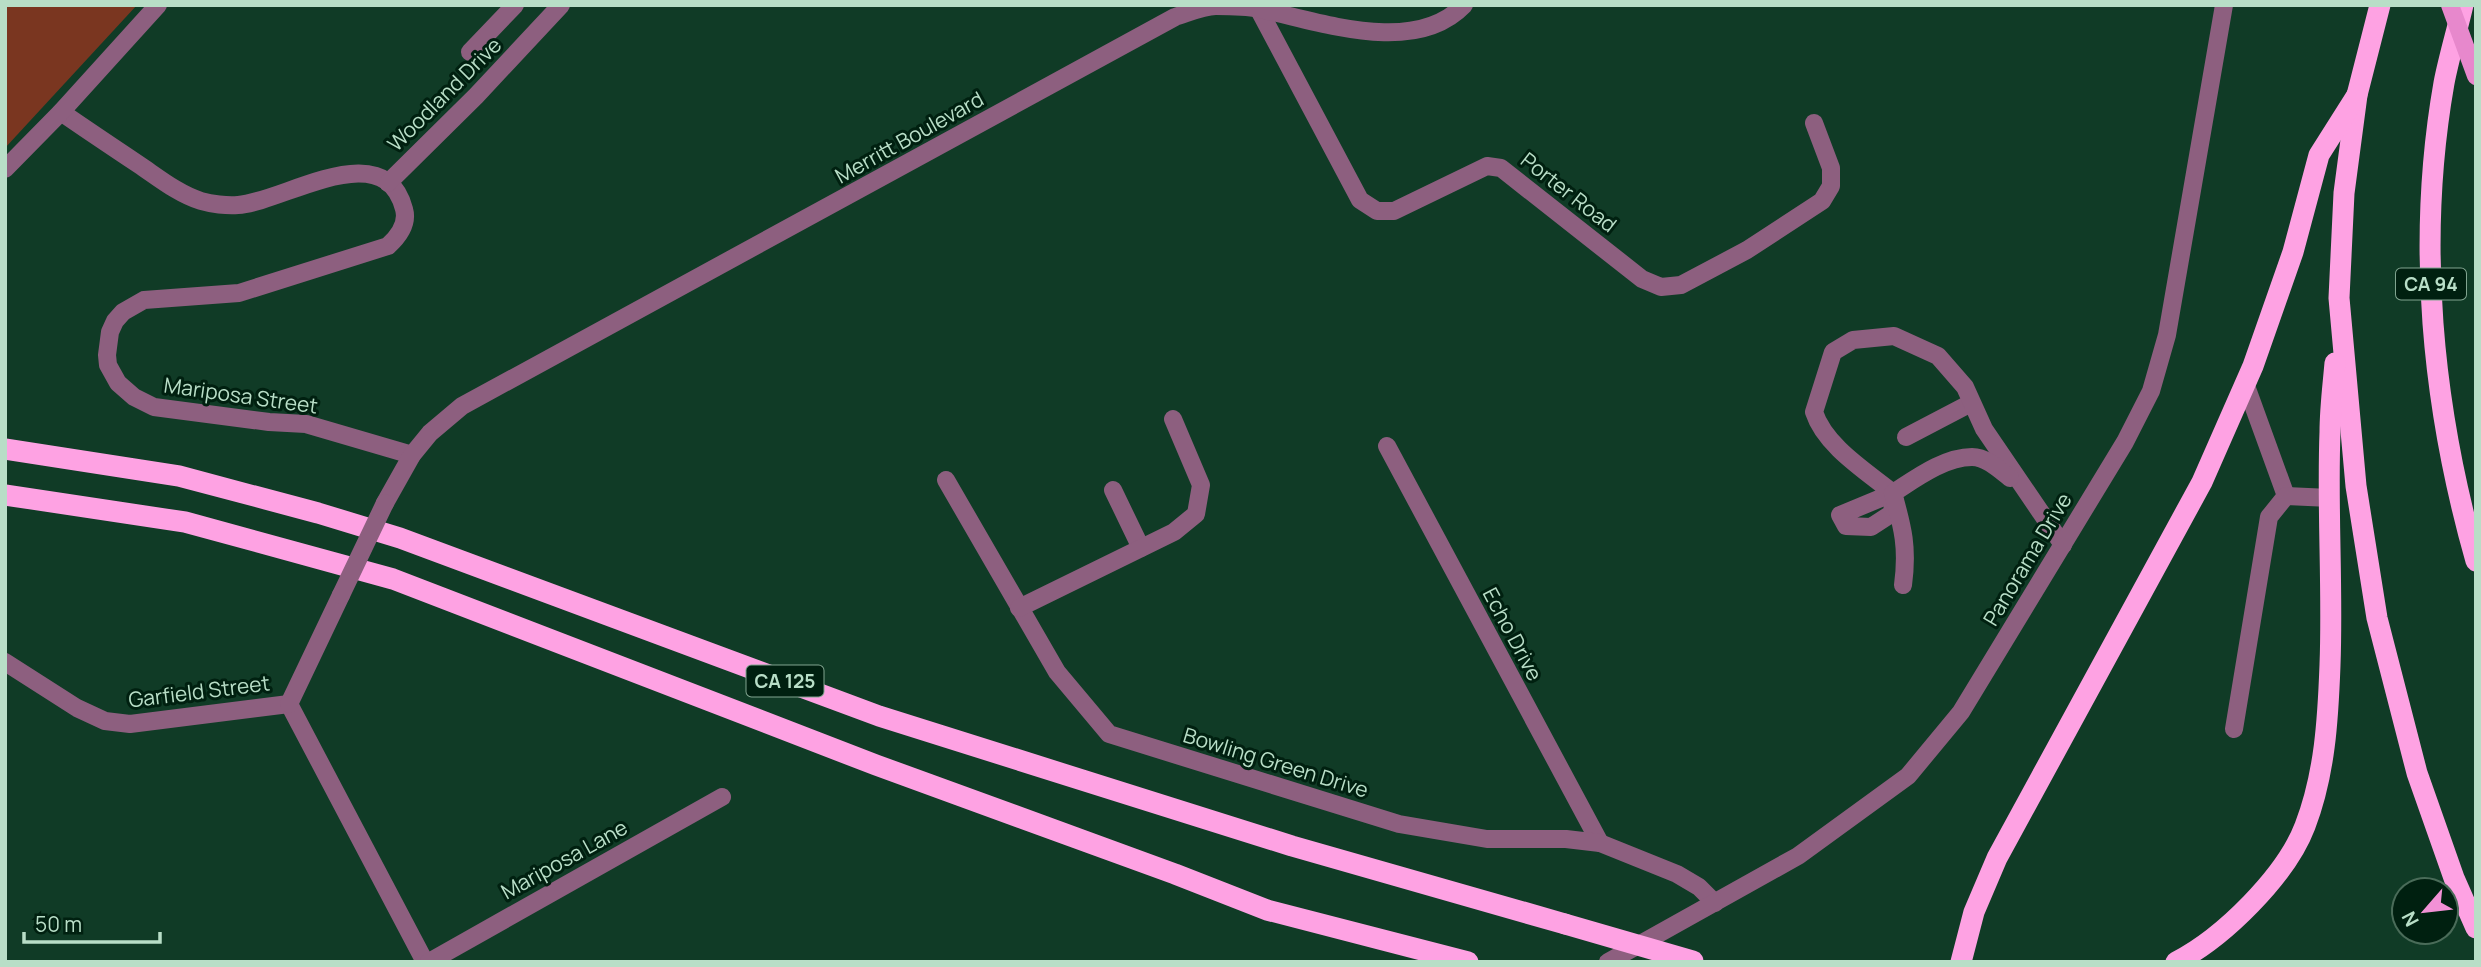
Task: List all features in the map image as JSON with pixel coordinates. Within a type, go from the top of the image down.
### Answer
[{"type":"highway","points":[[2176,962],[2224,930],[2255,901],[2283,864],[2304,829],[2318,786],[2327,724],[2332,625],[2329,432],[2344,192],[2357,94],[2380,5]]},
{"type":"highway","name":"CA 94","points":[[2463,5],[2444,82],[2432,180],[2430,259],[2433,339],[2439,385],[2463,513],[2476,561]]},
{"type":"highway","points":[[1961,962],[1974,912],[1997,858],[2202,482],[2245,383],[2293,252],[2319,155],[2357,94]]},
{"type":"highway","points":[[2339,298],[2356,486],[2377,618],[2417,773],[2454,878],[2476,928]]},
{"type":"highway","name":"CA 125","points":[[5,449],[179,476],[365,527],[879,716],[1292,846],[1696,962]]},
{"type":"highway","name":"CA 125","points":[[5,495],[185,522],[393,579],[876,765],[1267,910],[1468,962]]},
{"type":"main road","points":[[2450,5],[2476,76]]},
{"type":"street","points":[[5,169],[158,5]]},
{"type":"street","points":[[470,52],[515,5]]},
{"type":"street","name":"Woodland Drive","points":[[388,183],[477,96],[561,5]]},
{"type":"street","name":"Merritt Boulevard","points":[[412,455],[430,433],[462,406],[1164,24],[1213,6],[1258,8],[1321,25],[1408,31],[1435,26],[1447,20],[1464,5]]},
{"type":"street","name":"Panorama Drive","points":[[1608,962],[1798,856],[1908,776],[1961,712],[2125,442],[2151,391],[2167,335],[2224,5]]},
{"type":"street","name":"Porter Road","points":[[1258,8],[1360,200],[1377,211],[1394,211],[1487,166],[1501,168],[1642,279],[1661,287],[1681,285],[1747,250],[1822,201],[1831,186],[1831,168],[1814,123]]},
{"type":"street","points":[[61,112],[177,190],[203,202],[239,205],[350,173],[370,174],[388,183]]},
{"type":"street","name":"Mariposa Street","points":[[388,183],[400,197],[406,215],[400,232],[388,246],[239,293],[144,300],[123,312],[116,321],[110,332],[107,355],[108,365],[118,383],[134,397],[154,407],[269,422],[306,424],[412,455]]},
{"type":"street","points":[[1903,585],[1905,542],[1894,497],[1837,446],[1814,412],[1833,352],[1853,340],[1894,336],[1938,356],[1965,387],[1984,429],[2063,545]]},
{"type":"street","points":[[2245,383],[2286,496]]},
{"type":"street","points":[[1906,438],[1971,403]]},
{"type":"street","points":[[1019,608],[1174,532],[1196,514],[1201,485],[1173,419]]},
{"type":"street","name":"Echo Drive","points":[[1387,446],[1600,843]]},
{"type":"street","points":[[412,455],[385,503],[289,704],[427,962]]},
{"type":"street","points":[[1894,497],[1939,466],[1973,457],[1993,464],[2026,491]]},
{"type":"street","name":"Bowling Green Drive","points":[[946,480],[1057,672],[1109,734],[1399,824],[1487,839],[1566,839],[1600,843],[1677,874],[1699,887],[1715,902]]},
{"type":"street","points":[[1113,490],[1141,548]]},
{"type":"street","points":[[2286,496],[2330,498]]},
{"type":"street","points":[[2234,729],[2269,517],[2286,496]]},
{"type":"street","name":"Garfield Street","points":[[5,662],[77,708],[105,721],[130,724],[289,704]]},
{"type":"street","name":"Mariposa Lane","points":[[427,962],[722,797]]},
{"type":"shaded area","points":[[5,5],[137,5],[5,148]]}]
